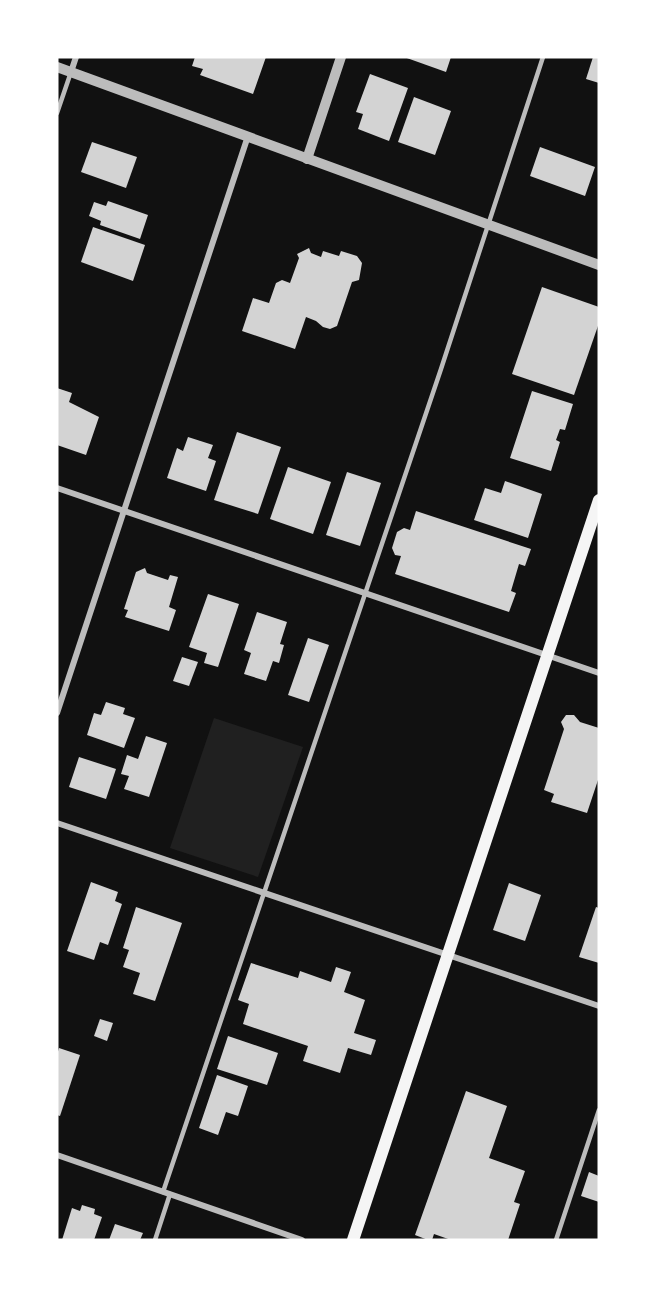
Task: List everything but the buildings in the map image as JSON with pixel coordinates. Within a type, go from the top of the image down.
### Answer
[{"type":"main road","points":[[353,1240],[599,500]]},
{"type":"street","points":[[71,72],[76,57]]},
{"type":"street","points":[[308,159],[340,57]]},
{"type":"street","points":[[57,67],[599,265]]},
{"type":"street","points":[[57,713],[248,136]]},
{"type":"street","points":[[57,488],[599,673]]},
{"type":"street","points":[[57,823],[599,1006]]},
{"type":"street","points":[[57,1155],[302,1240]]},
{"type":"lane","points":[[155,1240],[167,1193],[262,892],[365,593],[543,57]]},
{"type":"lane","points":[[57,113],[71,72]]},
{"type":"lane","points":[[556,1240],[599,1110]]},
{"type":"shaded area","points":[[214,718],[303,747],[258,877],[170,848]]}]
